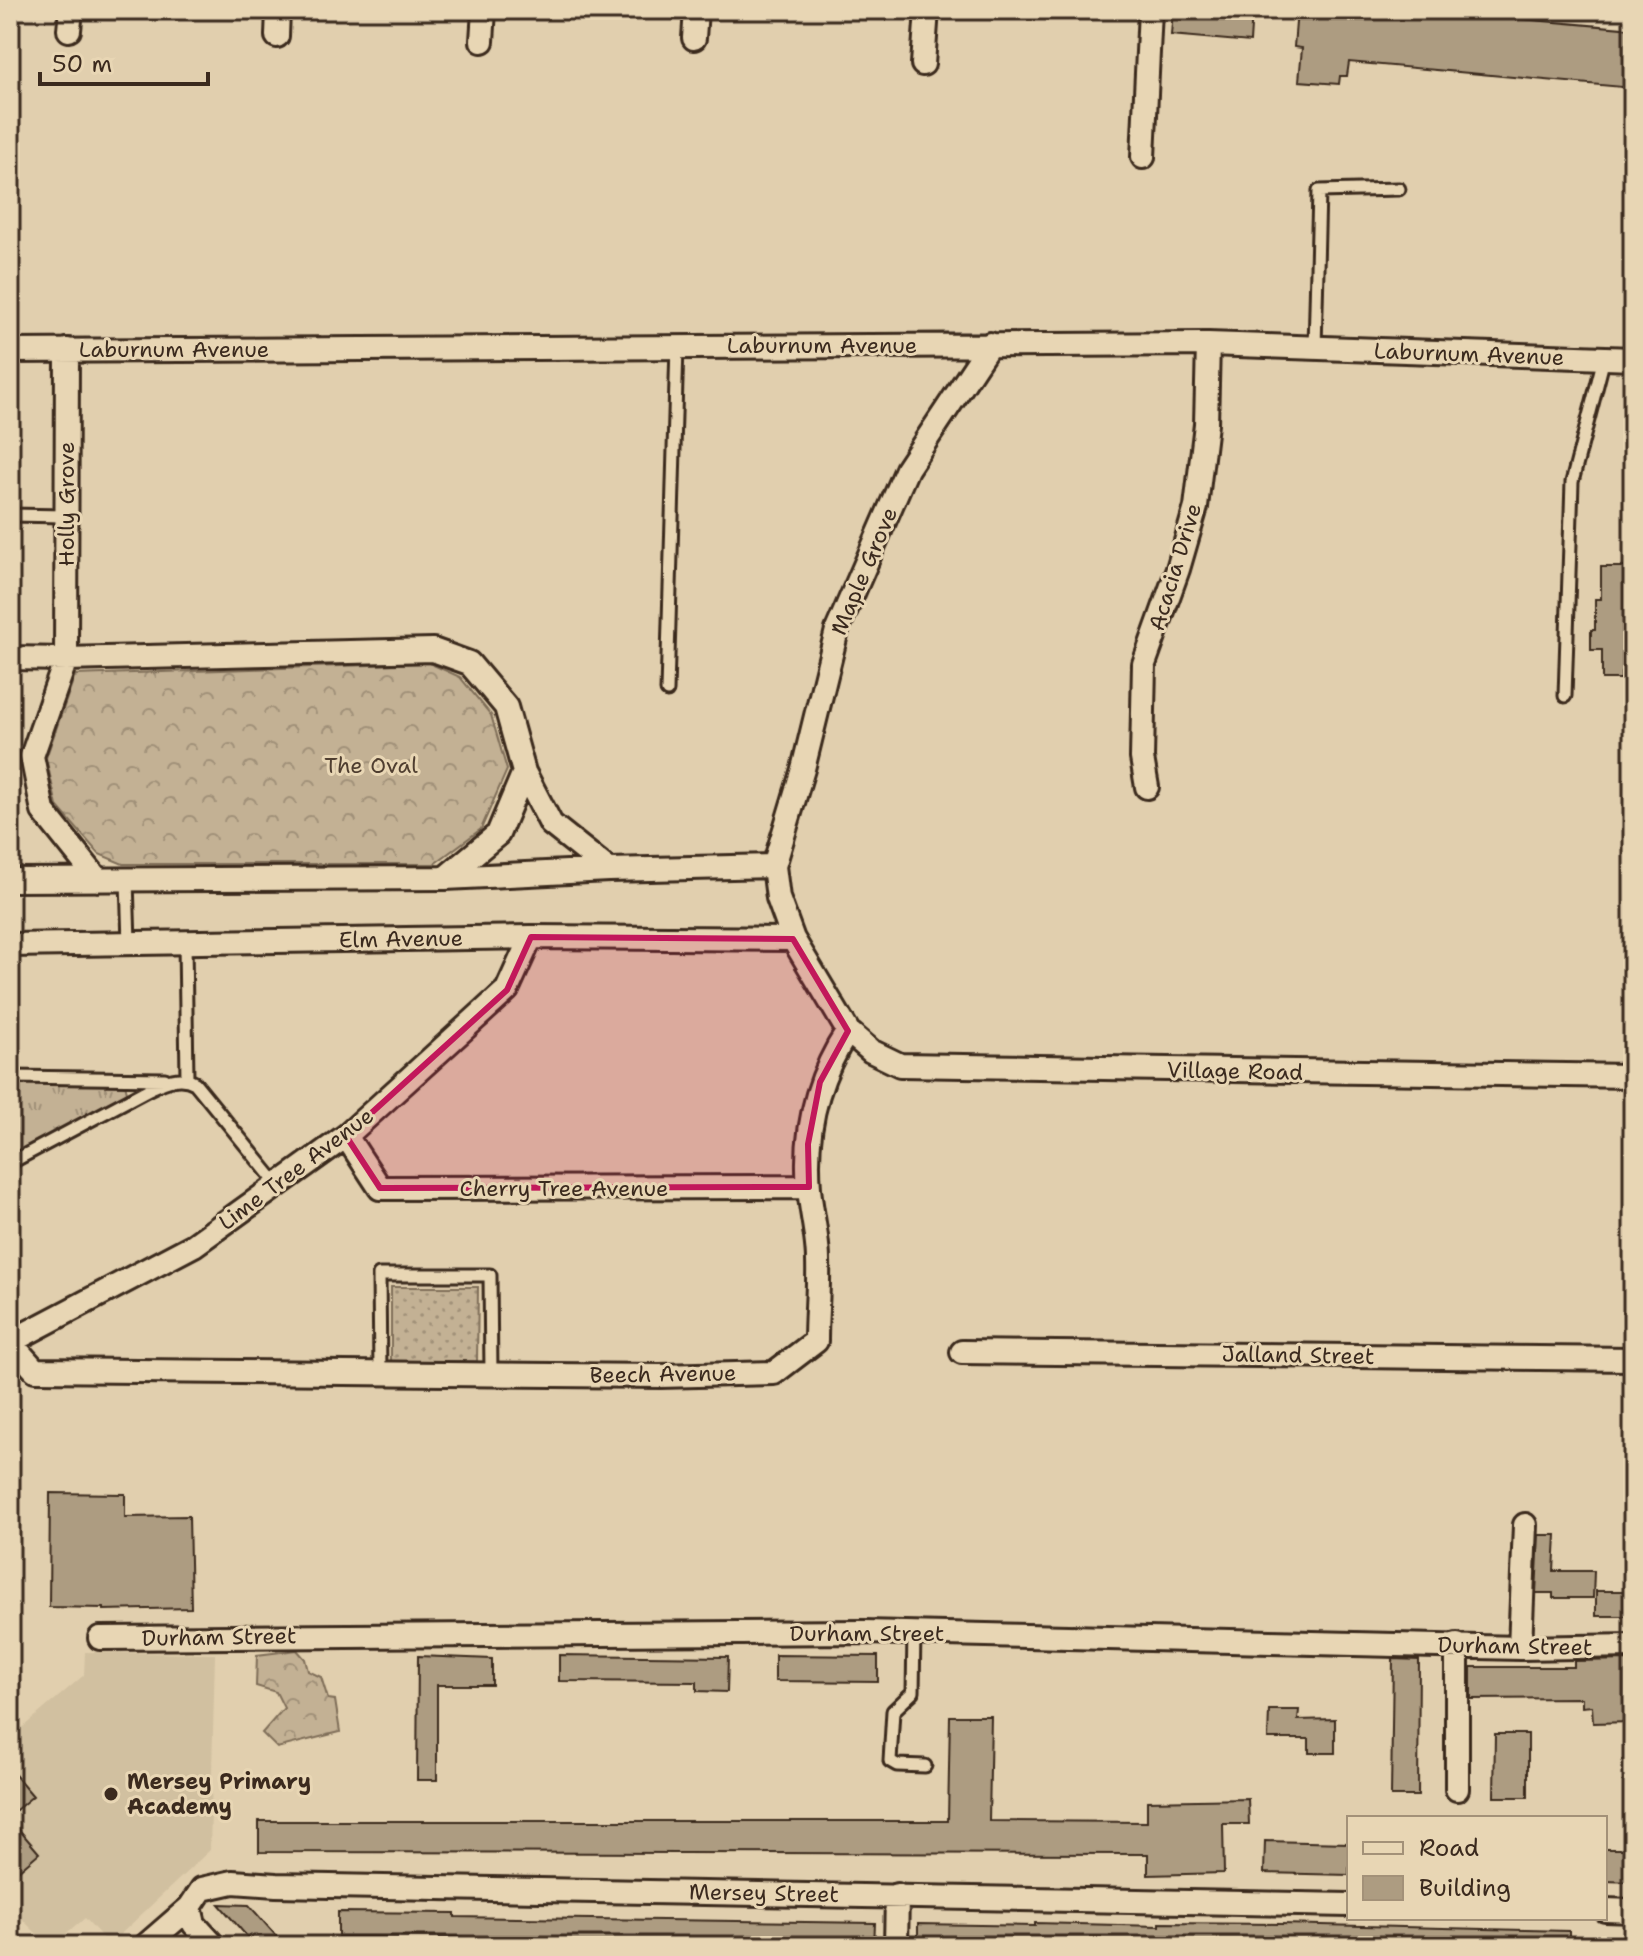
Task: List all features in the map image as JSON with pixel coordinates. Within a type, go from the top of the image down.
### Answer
[{"type":"street","points":[[277,36],[278,10]]},
{"type":"street","points":[[482,41],[484,10]]},
{"type":"street","points":[[694,38],[696,10]]},
{"type":"street","points":[[923,64],[927,10]]},
{"type":"street","points":[[1143,157],[1150,10]]},
{"type":"street","name":"Maple Grove","points":[[774,866],[803,769],[837,630],[907,469],[990,344]]},
{"type":"street","name":"Laburnum Avenue","points":[[10,351],[1208,344],[1633,359]]},
{"type":"street","name":"Acacia Drive","points":[[1147,787],[1142,758],[1144,664],[1178,569],[1196,507],[1206,424],[1208,344]]},
{"type":"street","name":"Holly Grove","points":[[66,659],[67,350]]},
{"type":"street","points":[[10,658],[433,650],[469,663],[506,707],[524,772],[551,824],[609,870]]},
{"type":"street","points":[[66,659],[32,756],[43,811],[98,880]]},
{"type":"street","points":[[445,878],[498,834],[524,772]]},
{"type":"street","points":[[10,880],[445,878],[774,866],[778,898],[793,939],[848,1031]]},
{"type":"street","name":"Elm Avenue","points":[[10,945],[531,937],[793,939]]},
{"type":"street","name":"Lime Tree Avenue","points":[[10,1342],[194,1245],[346,1136],[507,990],[531,937]]},
{"type":"street","name":"Village Road","points":[[848,1031],[871,1051],[900,1065],[1633,1076]]},
{"type":"street","name":"Beech Avenue","points":[[10,1342],[35,1370],[660,1376],[774,1373],[816,1341],[818,1259],[809,1187],[808,1144],[820,1082],[848,1031]]},
{"type":"street","name":"Cherry Tree Avenue","points":[[346,1136],[380,1188],[809,1187]]},
{"type":"street","name":"Jalland Street","points":[[962,1352],[1633,1359]]},
{"type":"street","points":[[1520,1648],[1525,1525]]},
{"type":"street","name":"Durham Street","points":[[100,1638],[914,1633],[1520,1648],[1633,1646]]},
{"type":"street","points":[[1457,1645],[1457,1789]]},
{"type":"street","name":"Mersey Street","points":[[145,1946],[192,1916],[202,1889],[233,1882],[1347,1905]]},
{"type":"street","points":[[896,1946],[897,1895]]},
{"type":"street","points":[[1607,1910],[1633,1911]]},
{"type":"street","points":[[192,1916],[214,1946]]},
{"type":"lane","points":[[1315,348],[1319,191],[1399,189]]},
{"type":"lane","points":[[667,691],[677,346]]},
{"type":"lane","points":[[1565,696],[1572,482],[1604,358]]},
{"type":"lane","points":[[10,515],[66,516]]},
{"type":"lane","points":[[127,880],[129,943]]},
{"type":"lane","points":[[185,943],[187,1078]]},
{"type":"lane","points":[[10,1077],[187,1078],[195,1083],[278,1185]]},
{"type":"lane","points":[[10,1163],[169,1080]]},
{"type":"lane","points":[[380,1373],[379,1275],[490,1275],[491,1374]]},
{"type":"lane","points":[[914,1633],[913,1692],[893,1711],[890,1761],[897,1765],[925,1766]]},
{"type":"highlighted area","points":[[531,937],[793,939],[848,1031],[820,1082],[808,1144],[809,1187],[380,1188],[346,1136],[507,990]]},
{"type":"shaded area","name":"Mersey Primary Academy","points":[[85,1652],[215,1654],[210,1850],[109,1945],[85,1918],[53,1946],[49,1946],[10,1907],[10,1738],[84,1675]]},
{"type":"green space","name":"The Oval","points":[[429,663],[460,677],[491,715],[507,770],[481,829],[434,864],[123,864],[99,854],[57,806],[46,758],[75,675]]},
{"type":"green space","points":[[10,1083],[125,1084],[127,1092],[120,1102],[10,1156]]},
{"type":"green space","points":[[391,1287],[478,1287],[477,1361],[391,1362]]},
{"type":"green space","points":[[297,1650],[305,1659],[308,1671],[321,1677],[328,1699],[335,1700],[340,1732],[277,1748],[262,1733],[284,1708],[276,1692],[256,1686],[257,1655]]},
{"type":"building","points":[[1173,10],[1252,10],[1250,42],[1171,35]]},
{"type":"building","points":[[1297,10],[1422,10],[1633,29],[1633,88],[1349,62],[1347,76],[1340,76],[1339,84],[1299,81],[1302,48],[1294,47]]},
{"type":"building","points":[[1601,567],[1633,567],[1633,673],[1621,673],[1621,679],[1602,679],[1602,650],[1591,650],[1591,630],[1595,630],[1595,599],[1601,599]]},
{"type":"building","points":[[50,1493],[125,1494],[125,1517],[189,1516],[191,1608],[104,1610],[49,1607]]},
{"type":"building","points":[[1539,1535],[1556,1535],[1554,1571],[1594,1571],[1593,1598],[1553,1598],[1553,1593],[1536,1593]]},
{"type":"building","points":[[1596,1591],[1633,1591],[1633,1616],[1596,1616]]},
{"type":"building","points":[[559,1655],[728,1657],[727,1692],[697,1691],[697,1682],[559,1681]]},
{"type":"building","points":[[775,1655],[878,1656],[878,1682],[775,1681]]},
{"type":"building","points":[[418,1656],[492,1659],[492,1685],[437,1685],[437,1780],[417,1780]]},
{"type":"building","points":[[1393,1659],[1419,1660],[1418,1796],[1391,1796]]},
{"type":"building","points":[[1633,1660],[1633,1722],[1593,1723],[1592,1706],[1582,1707],[1582,1698],[1471,1699],[1471,1667],[1574,1667],[1574,1661]]},
{"type":"building","points":[[1269,1710],[1299,1710],[1298,1720],[1335,1719],[1335,1753],[1309,1753],[1309,1739],[1268,1739]]},
{"type":"building","points":[[950,1716],[991,1716],[989,1821],[1147,1822],[1147,1801],[1248,1799],[1249,1824],[1223,1824],[1224,1873],[1148,1875],[1148,1854],[259,1852],[259,1821],[948,1821]]},
{"type":"building","points":[[1495,1734],[1528,1734],[1528,1797],[1494,1797]]},
{"type":"building","points":[[10,1769],[33,1796],[10,1815]]},
{"type":"building","points":[[10,1819],[39,1853],[10,1878]]},
{"type":"building","points":[[1265,1841],[1347,1843],[1347,1875],[1264,1873]]},
{"type":"building","points":[[1607,1849],[1633,1849],[1633,1882],[1607,1881]]},
{"type":"building","points":[[219,1904],[249,1905],[285,1946],[255,1946]]},
{"type":"building","points":[[338,1912],[455,1913],[455,1917],[875,1923],[874,1946],[675,1946],[462,1940],[462,1937],[338,1936]]},
{"type":"building","points":[[1035,1923],[1160,1926],[1160,1923],[1281,1924],[1569,1931],[1569,1946],[918,1946],[918,1924],[1035,1926]]},
{"type":"place","name":"Mersey Primary Academy","points":[[111,1794]]}]
